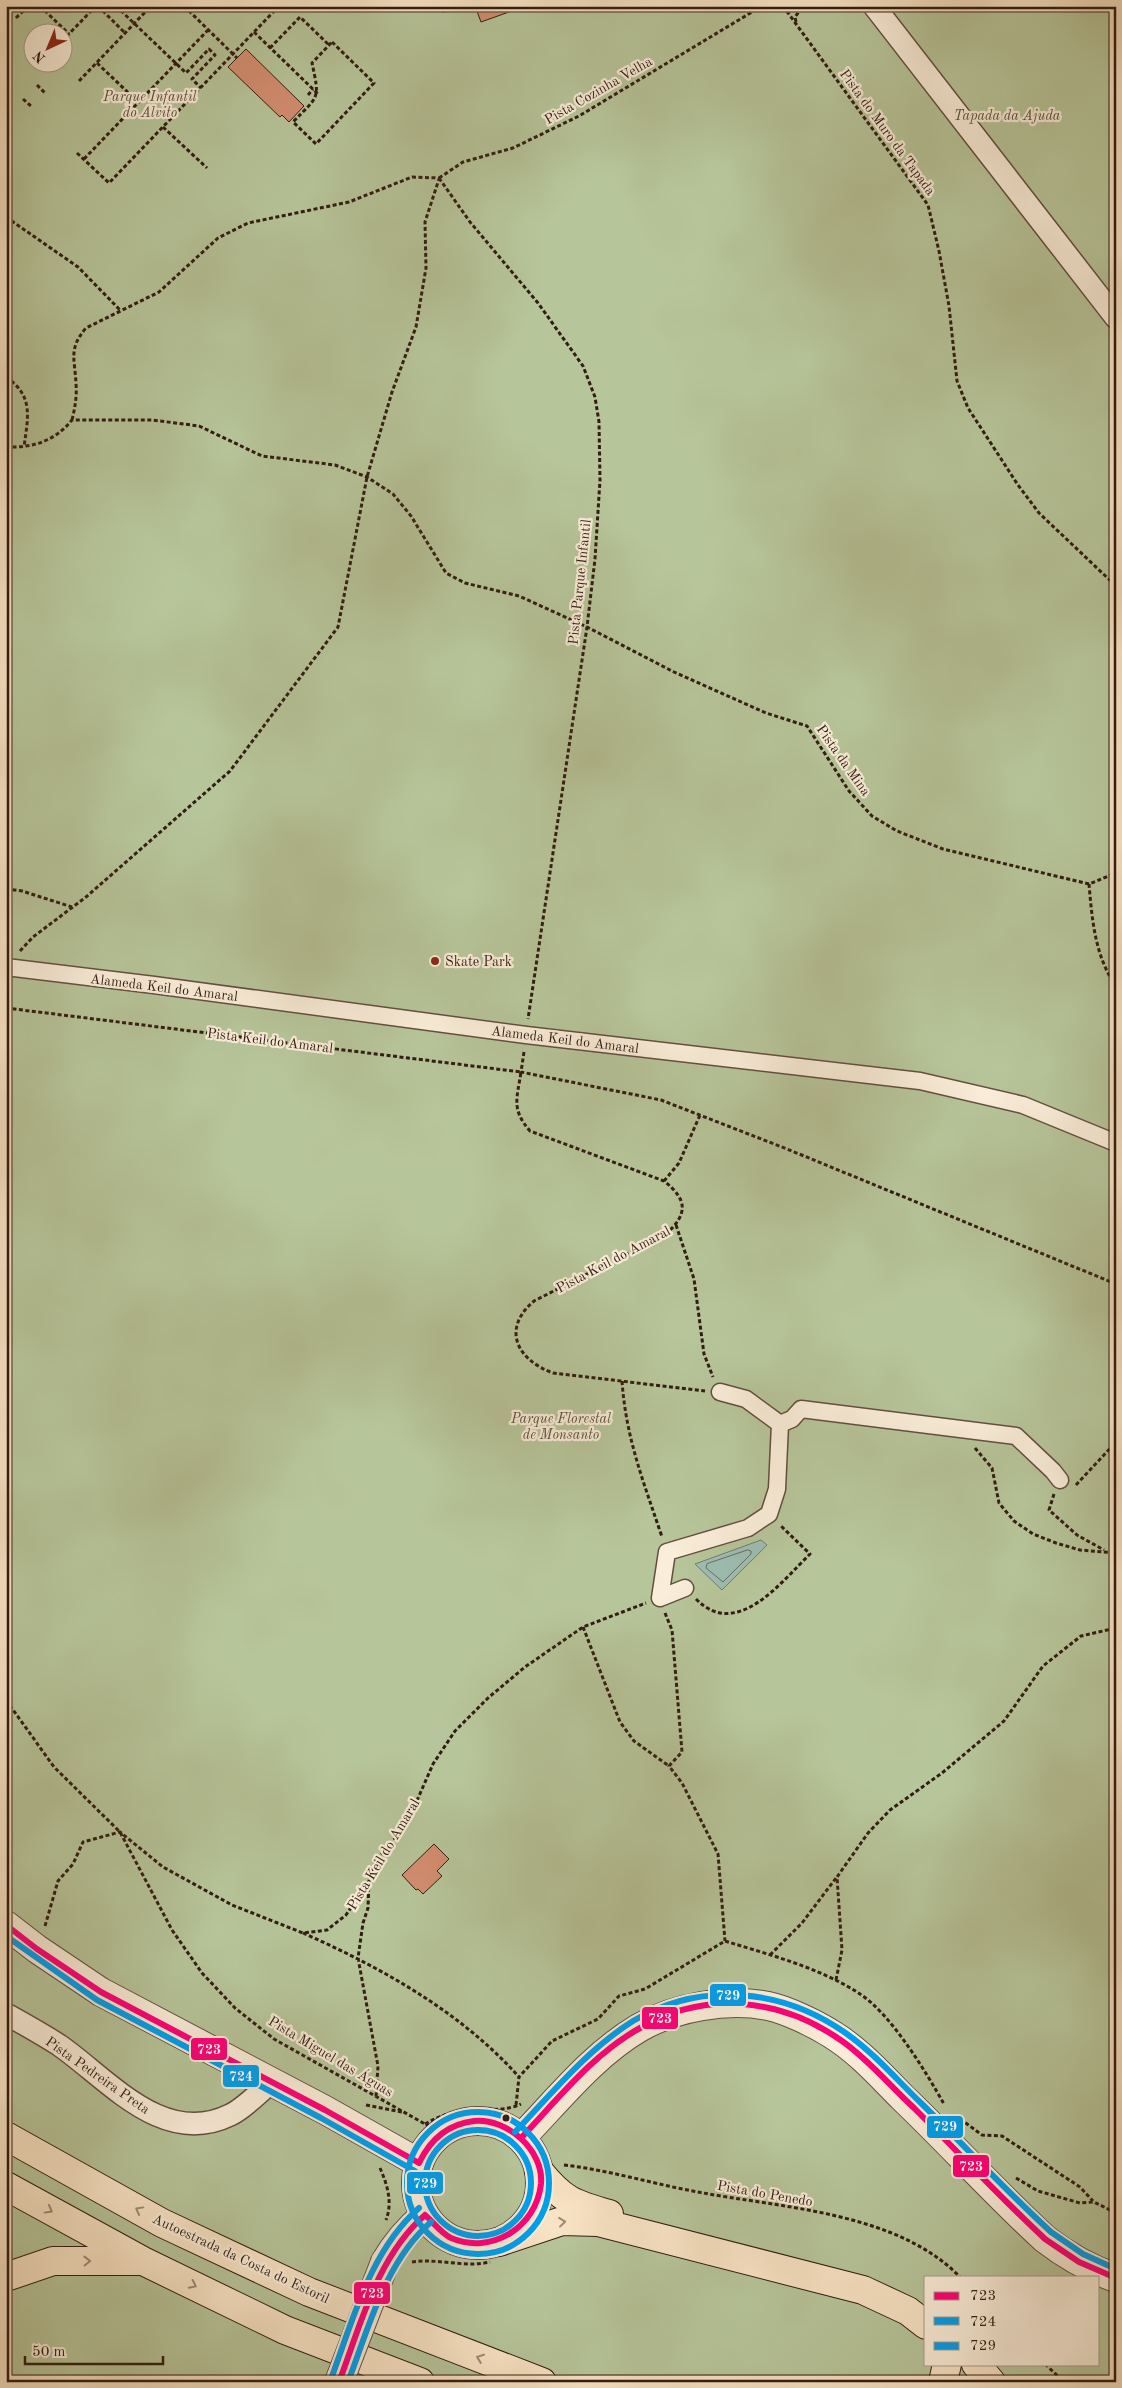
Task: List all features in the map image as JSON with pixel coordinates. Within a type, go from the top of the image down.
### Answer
[{"type":"highway","name":"Autoestrada da Costa do Estoril","points":[[6,2136],[162,2223],[308,2292],[542,2382]]},
{"type":"highway","points":[[550,2168],[556,2192],[565,2199],[587,2207],[867,2283],[912,2303],[924,2312]]},
{"type":"highway","points":[[6,2186],[143,2261],[285,2330],[420,2382]]},
{"type":"highway","points":[[498,2251],[562,2221],[598,2222],[863,2290],[908,2311],[924,2323]]},
{"type":"highway","points":[[6,2276],[53,2261],[143,2261]]},
{"type":"highway","points":[[943,2382],[947,2366]]},
{"type":"highway","points":[[978,2366],[991,2382]]},
{"type":"street","points":[[874,6],[1116,318]]},
{"type":"street","name":"Alameda Keil do Amaral","points":[[12,961],[154,984],[526,1035],[920,1081],[1024,1105],[1116,1143]]},
{"type":"street","points":[[720,1392],[746,1399],[780,1424]]},
{"type":"street","points":[[780,1424],[792,1419],[801,1409],[1016,1436],[1060,1480]]},
{"type":"street","points":[[660,1598],[667,1552],[748,1528],[769,1514],[777,1489],[780,1424]]},
{"type":"street","points":[[660,1598],[685,1588]]},
{"type":"street","points":[[6,1925],[37,1949],[102,1992],[419,2163]]},
{"type":"street","points":[[521,2138],[595,2062],[639,2028],[663,2016],[687,2010],[730,2004],[768,2006],[811,2023],[834,2035],[868,2062],[1045,2239],[1065,2254],[1100,2273],[1116,2278]]},
{"type":"street","name":"Pista Pedreira Preta","points":[[6,2014],[60,2046],[101,2080],[156,2116],[182,2123],[204,2123],[230,2115],[272,2082]]},
{"type":"street","points":[[482,2121],[500,2125],[521,2138],[534,2155],[550,2168],[529,2219],[510,2236],[498,2251],[463,2244],[442,2233],[425,2215],[417,2195],[416,2184],[419,2163],[431,2141],[433,2128],[463,2122],[482,2121]]},
{"type":"street","points":[[339,2382],[395,2264],[400,2239],[411,2226],[425,2215]]},
{"type":"path","points":[[16,18],[28,6]]},
{"type":"path","points":[[40,6],[57,22]]},
{"type":"path","points":[[72,31],[97,6],[125,33]]},
{"type":"path","points":[[116,6],[186,73],[209,49],[215,55],[192,79],[201,88]]},
{"type":"path","points":[[80,80],[151,6]]},
{"type":"path","points":[[184,6],[238,58]]},
{"type":"path","points":[[77,153],[109,183],[279,6]]},
{"type":"path","points":[[429,6],[443,11],[463,6]]},
{"type":"path","name":"Pista Cozinha Velha","points":[[439,178],[464,162],[513,148],[579,116],[762,6]]},
{"type":"path","name":"Pista do Muro da Tapada","points":[[783,6],[928,205],[949,306],[957,381],[968,408],[1018,486],[1039,513],[1116,586]]},
{"type":"path","points":[[796,25],[794,17],[803,6]]},
{"type":"path","points":[[270,48],[300,17],[329,45]]},
{"type":"path","points":[[84,159],[208,30]]},
{"type":"path","points":[[254,32],[318,94]]},
{"type":"path","points":[[332,42],[374,83],[316,144],[294,122],[318,94],[312,63],[332,42]]},
{"type":"path","points":[[97,63],[139,103]]},
{"type":"path","points":[[37,85],[45,93]]},
{"type":"path","points":[[308,95],[313,89]]},
{"type":"path","points":[[23,99],[32,106]]},
{"type":"path","points":[[163,127],[206,168]]},
{"type":"path","points":[[6,447],[24,448],[46,442],[64,431],[72,420],[76,402],[72,362],[78,337],[86,328],[159,292],[218,238],[248,223],[349,202],[412,177],[439,178],[426,222],[426,268],[416,327],[392,392],[367,477],[338,627],[230,771],[175,822],[33,937],[12,961]]},
{"type":"path","name":"Pista Parque Infantil","points":[[439,178],[470,222],[538,303],[583,366],[595,397],[599,422],[600,480],[595,558],[587,627],[526,1035]]},
{"type":"path","points":[[6,217],[78,267],[121,311]]},
{"type":"path","points":[[6,376],[21,390],[28,409],[24,448]]},
{"type":"path","name":"Pista da Mina","points":[[72,420],[152,420],[199,426],[262,456],[335,465],[367,477],[393,494],[411,516],[446,573],[465,583],[519,596],[766,713],[807,726],[849,791],[872,816],[896,831],[943,849],[1089,884]]},
{"type":"path","points":[[1116,873],[1089,884],[1093,930],[1109,977],[1116,986]]},
{"type":"path","points":[[6,890],[22,891],[72,907]]},
{"type":"path","name":"Pista Keil do Amaral","points":[[6,1008],[180,1028],[521,1072],[661,1100],[1116,1284]]},
{"type":"path","points":[[521,1072],[516,1103],[520,1119],[530,1132],[664,1181],[679,1164],[700,1115]]},
{"type":"path","name":"Pista Keil do Amaral","points":[[664,1181],[675,1190],[683,1208],[681,1219],[676,1226],[666,1234],[534,1301],[525,1308],[518,1318],[517,1342],[524,1356],[537,1367],[553,1373],[720,1392]]},
{"type":"path","points":[[676,1226],[694,1279],[704,1354],[720,1392]]},
{"type":"path","points":[[622,1381],[631,1445],[667,1552]]},
{"type":"path","points":[[973,1430],[974,1447],[992,1468],[999,1503],[1014,1521],[1033,1534],[1056,1543],[1080,1550],[1116,1553]]},
{"type":"path","points":[[1079,1482],[1116,1442]]},
{"type":"path","points":[[1048,1510],[1077,1535],[1107,1552]]},
{"type":"path","points":[[685,1588],[700,1603],[716,1611],[731,1614],[748,1610],[759,1603],[810,1554],[769,1514]]},
{"type":"path","points":[[660,1598],[672,1630],[682,1752],[669,1766]]},
{"type":"path","name":"Pista Keil do Amaral","points":[[120,1832],[163,1868],[232,1905],[303,1933],[327,1930],[346,1915],[370,1881],[375,1862],[398,1835],[412,1812],[433,1764],[455,1731],[488,1698],[525,1667],[583,1627],[660,1598]]},
{"type":"path","points":[[583,1627],[620,1722],[634,1741],[669,1766],[682,1783],[718,1854],[725,1941]]},
{"type":"path","points":[[770,1955],[802,1923],[868,1832],[890,1810],[942,1773],[1004,1721],[1043,1666],[1081,1636],[1116,1628]]},
{"type":"path","name":"Pista Miguel das Águas","points":[[6,1700],[54,1767],[120,1832],[172,1930],[202,1973],[235,2008],[274,2039],[433,2128]]},
{"type":"path","points":[[45,1926],[58,1881],[73,1864],[83,1842],[120,1832]]},
{"type":"path","points":[[836,1980],[842,1950],[837,1877]]},
{"type":"path","points":[[370,1881],[368,1908],[363,1924],[358,1958],[378,2066],[376,2097]]},
{"type":"path","points":[[303,1933],[358,1958],[395,1979],[470,2029],[519,2078]]},
{"type":"path","points":[[358,2103],[405,2113]]},
{"type":"path","points":[[433,2128],[443,2114],[506,2108],[523,2103]]},
{"type":"path","points":[[378,2165],[387,2185],[389,2202],[385,2223]]},
{"type":"path","name":"Pista do Penedo","points":[[550,2168],[791,2208],[874,2226],[899,2235],[932,2252],[959,2276]]},
{"type":"path","points":[[1015,2177],[1038,2191],[1080,2203],[1094,2202],[1116,2213]]},
{"type":"path","points":[[395,2264],[423,2260],[471,2265],[498,2251]]},
{"type":"path","points":[[1047,2366],[1064,2382]]},
{"type":"green space","name":"Parque Florestal de Monsanto","points":[[6,6],[1116,6],[1116,2382],[6,2382]]},
{"type":"water","points":[[761,1540],[767,1545],[722,1590],[695,1564]]},
{"type":"building","points":[[475,6],[519,6],[520,8],[481,22]]},
{"type":"building","points":[[246,49],[304,106],[289,122],[282,115],[280,117],[228,67]]},
{"type":"building","points":[[434,1844],[449,1859],[437,1871],[442,1876],[423,1894],[418,1889],[416,1890],[402,1875]]},
{"type":"waterway","points":[[1112,561],[1116,558]]},
{"type":"transit line","name":"723","points":[[6,1925],[37,1949],[101,1992],[325,2110],[419,2163]]},
{"type":"transit line","name":"724","points":[[6,1936],[97,2000],[321,2118],[415,2171]]},
{"type":"transit line","name":"729","points":[[515,2132],[556,2087],[585,2059],[616,2032],[633,2021],[659,2008],[687,1999],[714,1995],[742,1995],[770,1999],[797,2007],[823,2019],[847,2034],[886,2068],[1051,2232],[1083,2254],[1116,2269]]},
{"type":"transit line","name":"723","points":[[521,2138],[591,2064],[640,2028],[665,2016],[691,2008],[717,2004],[743,2004],[769,2008],[794,2015],[819,2027],[852,2048],[1045,2239],[1079,2262],[1116,2278]]},
{"type":"transit line","name":"724","points":[[478,2112],[505,2118],[517,2124],[528,2133],[537,2144],[543,2156],[549,2183],[543,2210],[537,2222],[528,2233],[517,2242],[505,2248],[478,2254],[451,2248],[439,2242],[428,2233],[419,2222],[413,2210],[407,2183],[413,2156],[419,2144],[428,2133],[439,2124],[451,2118],[478,2112]]},
{"type":"transit line","name":"723","points":[[419,2163],[434,2140],[441,2134],[465,2123],[486,2121],[499,2125],[521,2139],[530,2148],[540,2171],[541,2184],[537,2200],[530,2213],[521,2225],[509,2234],[496,2240],[481,2243],[451,2238],[425,2215]]},
{"type":"transit line","name":"729","points":[[478,2130],[498,2134],[516,2145],[527,2163],[531,2183],[527,2203],[516,2221],[498,2232],[478,2236],[458,2232],[440,2221],[429,2203],[425,2183],[429,2163],[440,2145],[458,2134],[478,2130]]},
{"type":"transit line","name":"729","points":[[331,2379],[356,2310],[375,2265],[402,2225],[419,2208]]},
{"type":"transit line","name":"723","points":[[339,2382],[363,2315],[382,2271],[408,2232],[425,2215]]},
{"type":"transit line","name":"724","points":[[348,2382],[371,2318],[390,2276],[415,2238],[431,2222]]},
{"type":"place","name":"Skate Park","points":[[435,961]]},
{"type":"park label","name":"Parque Infantil do Alvito","points":[[150,104]]},
{"type":"park label","name":"Tapada da Ajuda","points":[[1007,115]]}]
